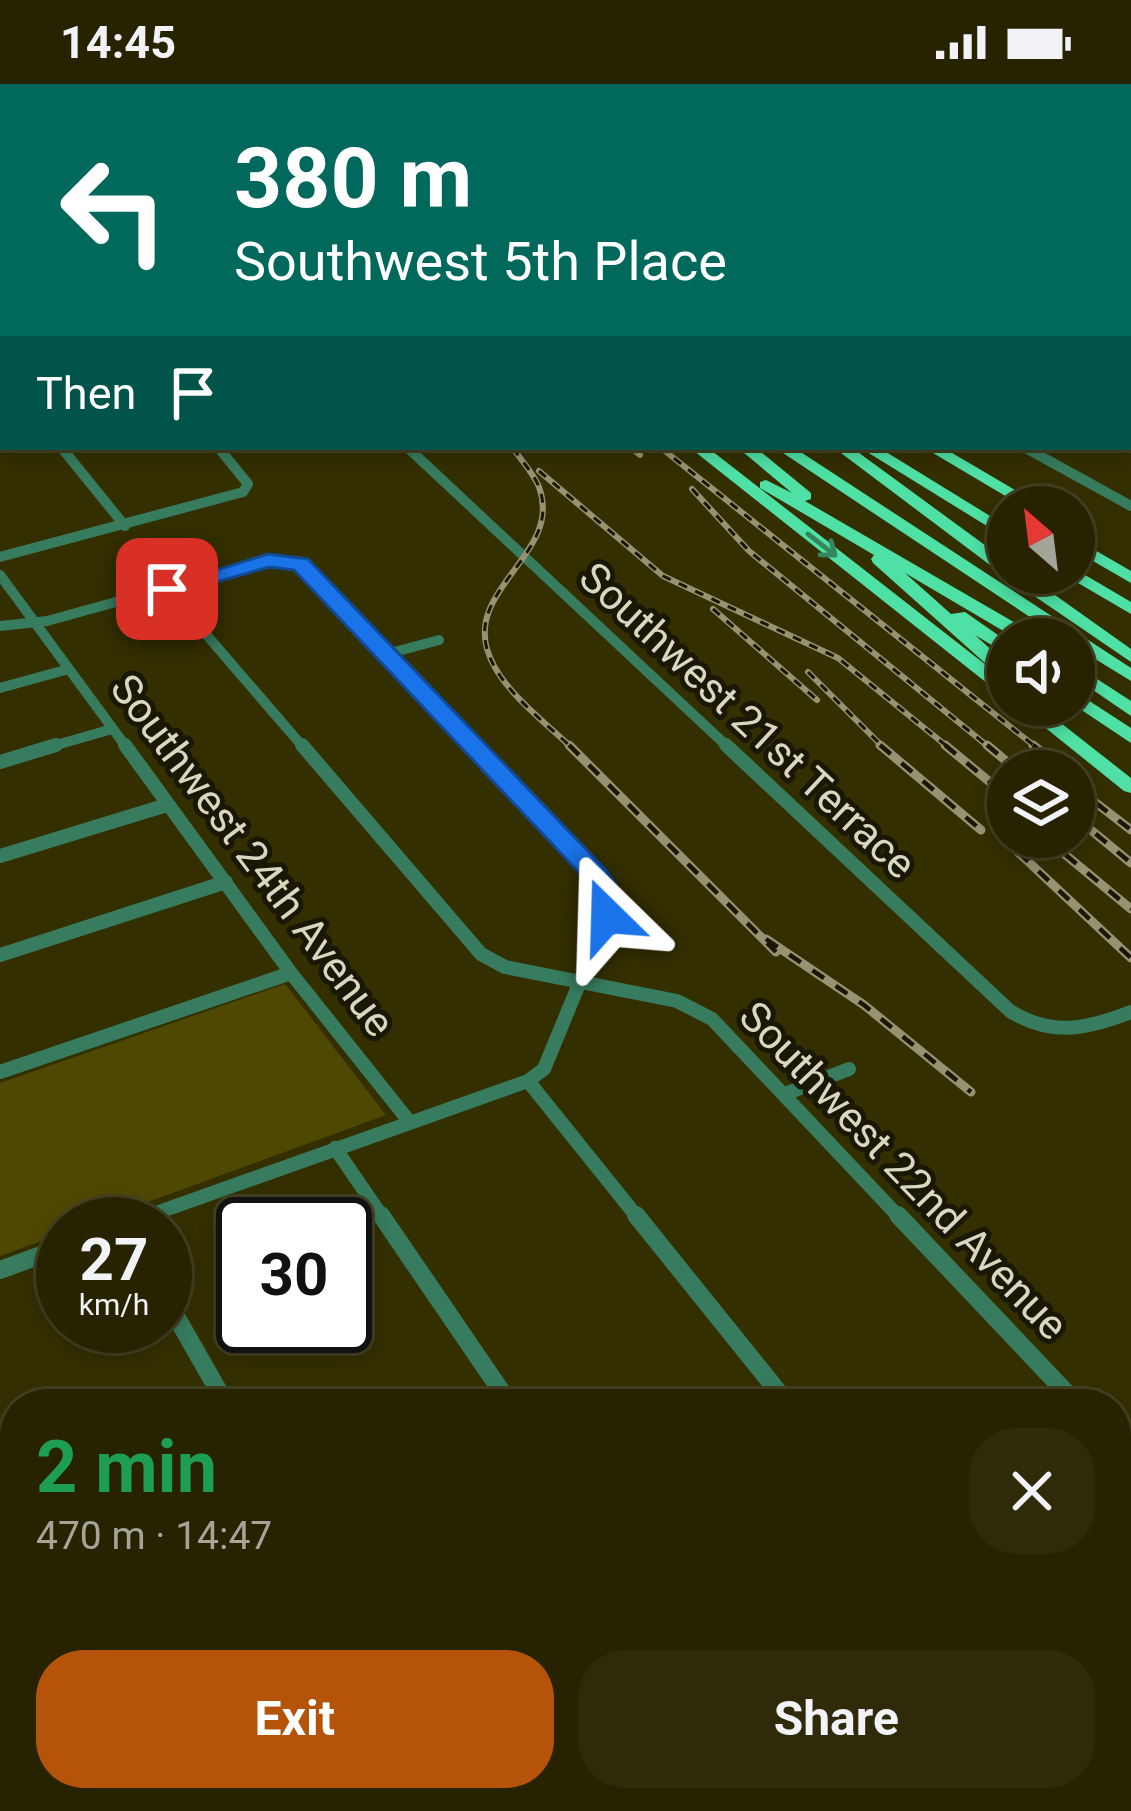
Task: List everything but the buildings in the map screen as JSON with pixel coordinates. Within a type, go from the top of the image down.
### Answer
[{"type":"highway","points":[[701,450],[987,675]]},
{"type":"highway","points":[[720,450],[808,512],[998,618]]},
{"type":"highway","points":[[749,450],[987,655]]},
{"type":"highway","points":[[772,450],[1029,618]]},
{"type":"highway","points":[[787,450],[1045,618]]},
{"type":"highway","points":[[810,450],[1046,618]]},
{"type":"highway","points":[[829,450],[987,548]]},
{"type":"highway","points":[[845,450],[987,547]]},
{"type":"highway","points":[[868,450],[987,546]]},
{"type":"highway","points":[[869,450],[987,521]]},
{"type":"highway","points":[[915,450],[987,492]]},
{"type":"highway","points":[[936,450],[999,486]]},
{"type":"highway","points":[[1095,541],[1131,561]]},
{"type":"highway","points":[[875,556],[987,635]]},
{"type":"highway","points":[[1095,556],[1131,578]]},
{"type":"highway","points":[[1095,588],[1131,609]]},
{"type":"highway","points":[[1042,594],[1131,657]]},
{"type":"highway","points":[[1065,594],[1131,641]]},
{"type":"highway","points":[[1095,652],[1131,676]]},
{"type":"highway","points":[[1095,662],[1131,687]]},
{"type":"highway","points":[[1095,684],[1131,710]]},
{"type":"highway","points":[[1095,711],[1131,737]]},
{"type":"highway","points":[[1053,726],[1131,787]]},
{"type":"highway","points":[[1072,726],[1131,774]]},
{"type":"street","points":[[63,450],[125,526]]},
{"type":"street","points":[[0,556],[243,492],[248,484],[221,450]]},
{"type":"street","name":"Southwest 21st Terrace","points":[[410,450],[1003,1004],[1024,1020],[1050,1030],[1082,1031],[1131,1012]]},
{"type":"street","points":[[1029,450],[1131,506]]},
{"type":"street","points":[[0,626],[34,623],[289,559],[301,564],[597,876],[608,894],[607,916],[582,984],[544,1069],[529,1081],[192,1200]]},
{"type":"street","name":"Southwest 24th Avenue","points":[[0,575],[290,973],[408,1120]]},
{"type":"street","name":"Southwest 22nd Avenue","points":[[167,589],[481,954],[506,967],[677,1001],[712,1019],[1063,1389]]},
{"type":"street","points":[[387,654],[439,640]]},
{"type":"street","points":[[0,688],[69,669]]},
{"type":"street","points":[[0,762],[112,729]]},
{"type":"street","points":[[0,856],[167,805]]},
{"type":"street","points":[[0,955],[226,882]]},
{"type":"street","points":[[0,1072],[290,973]]},
{"type":"street","points":[[785,1094],[849,1069]]},
{"type":"street","points":[[529,1081],[776,1389]]},
{"type":"street","points":[[335,1148],[500,1389]]},
{"type":"street","points":[[0,1270],[36,1257]]},
{"type":"street","points":[[192,1345],[217,1389]]},
{"type":"shaded area","points":[[285,984],[386,1115],[162,1197],[36,1197],[36,1243],[0,1256],[0,1083]]},
{"type":"railway","points":[[514,450],[537,482],[543,510],[528,550],[491,606],[485,627],[487,649],[511,690],[572,748]]},
{"type":"railway","points":[[634,450],[640,455]]},
{"type":"railway","points":[[664,450],[1037,748]]},
{"type":"railway","points":[[539,471],[663,576],[838,658],[949,748]]},
{"type":"railway","points":[[692,489],[749,551],[990,748]]},
{"type":"railway","points":[[713,609],[817,700]]},
{"type":"railway","points":[[808,672],[884,748]]},
{"type":"railway","points":[[569,745],[572,748]]},
{"type":"railway","points":[[880,745],[981,830]]},
{"type":"railway","points":[[945,745],[987,780]]},
{"type":"railway","points":[[987,745],[993,750]]},
{"type":"railway","points":[[1033,745],[1039,750]]},
{"type":"railway","points":[[572,748],[776,952]]},
{"type":"railway","points":[[1095,802],[1131,830]]},
{"type":"railway","points":[[1095,833],[1131,863]]},
{"type":"railway","points":[[1024,858],[1131,958]]},
{"type":"railway","points":[[1069,858],[1131,909]]},
{"type":"railway","points":[[766,939],[864,1005],[971,1092]]},
{"type":"route","points":[[167,589],[268,560],[301,564],[597,876],[608,894],[607,916]]}]
